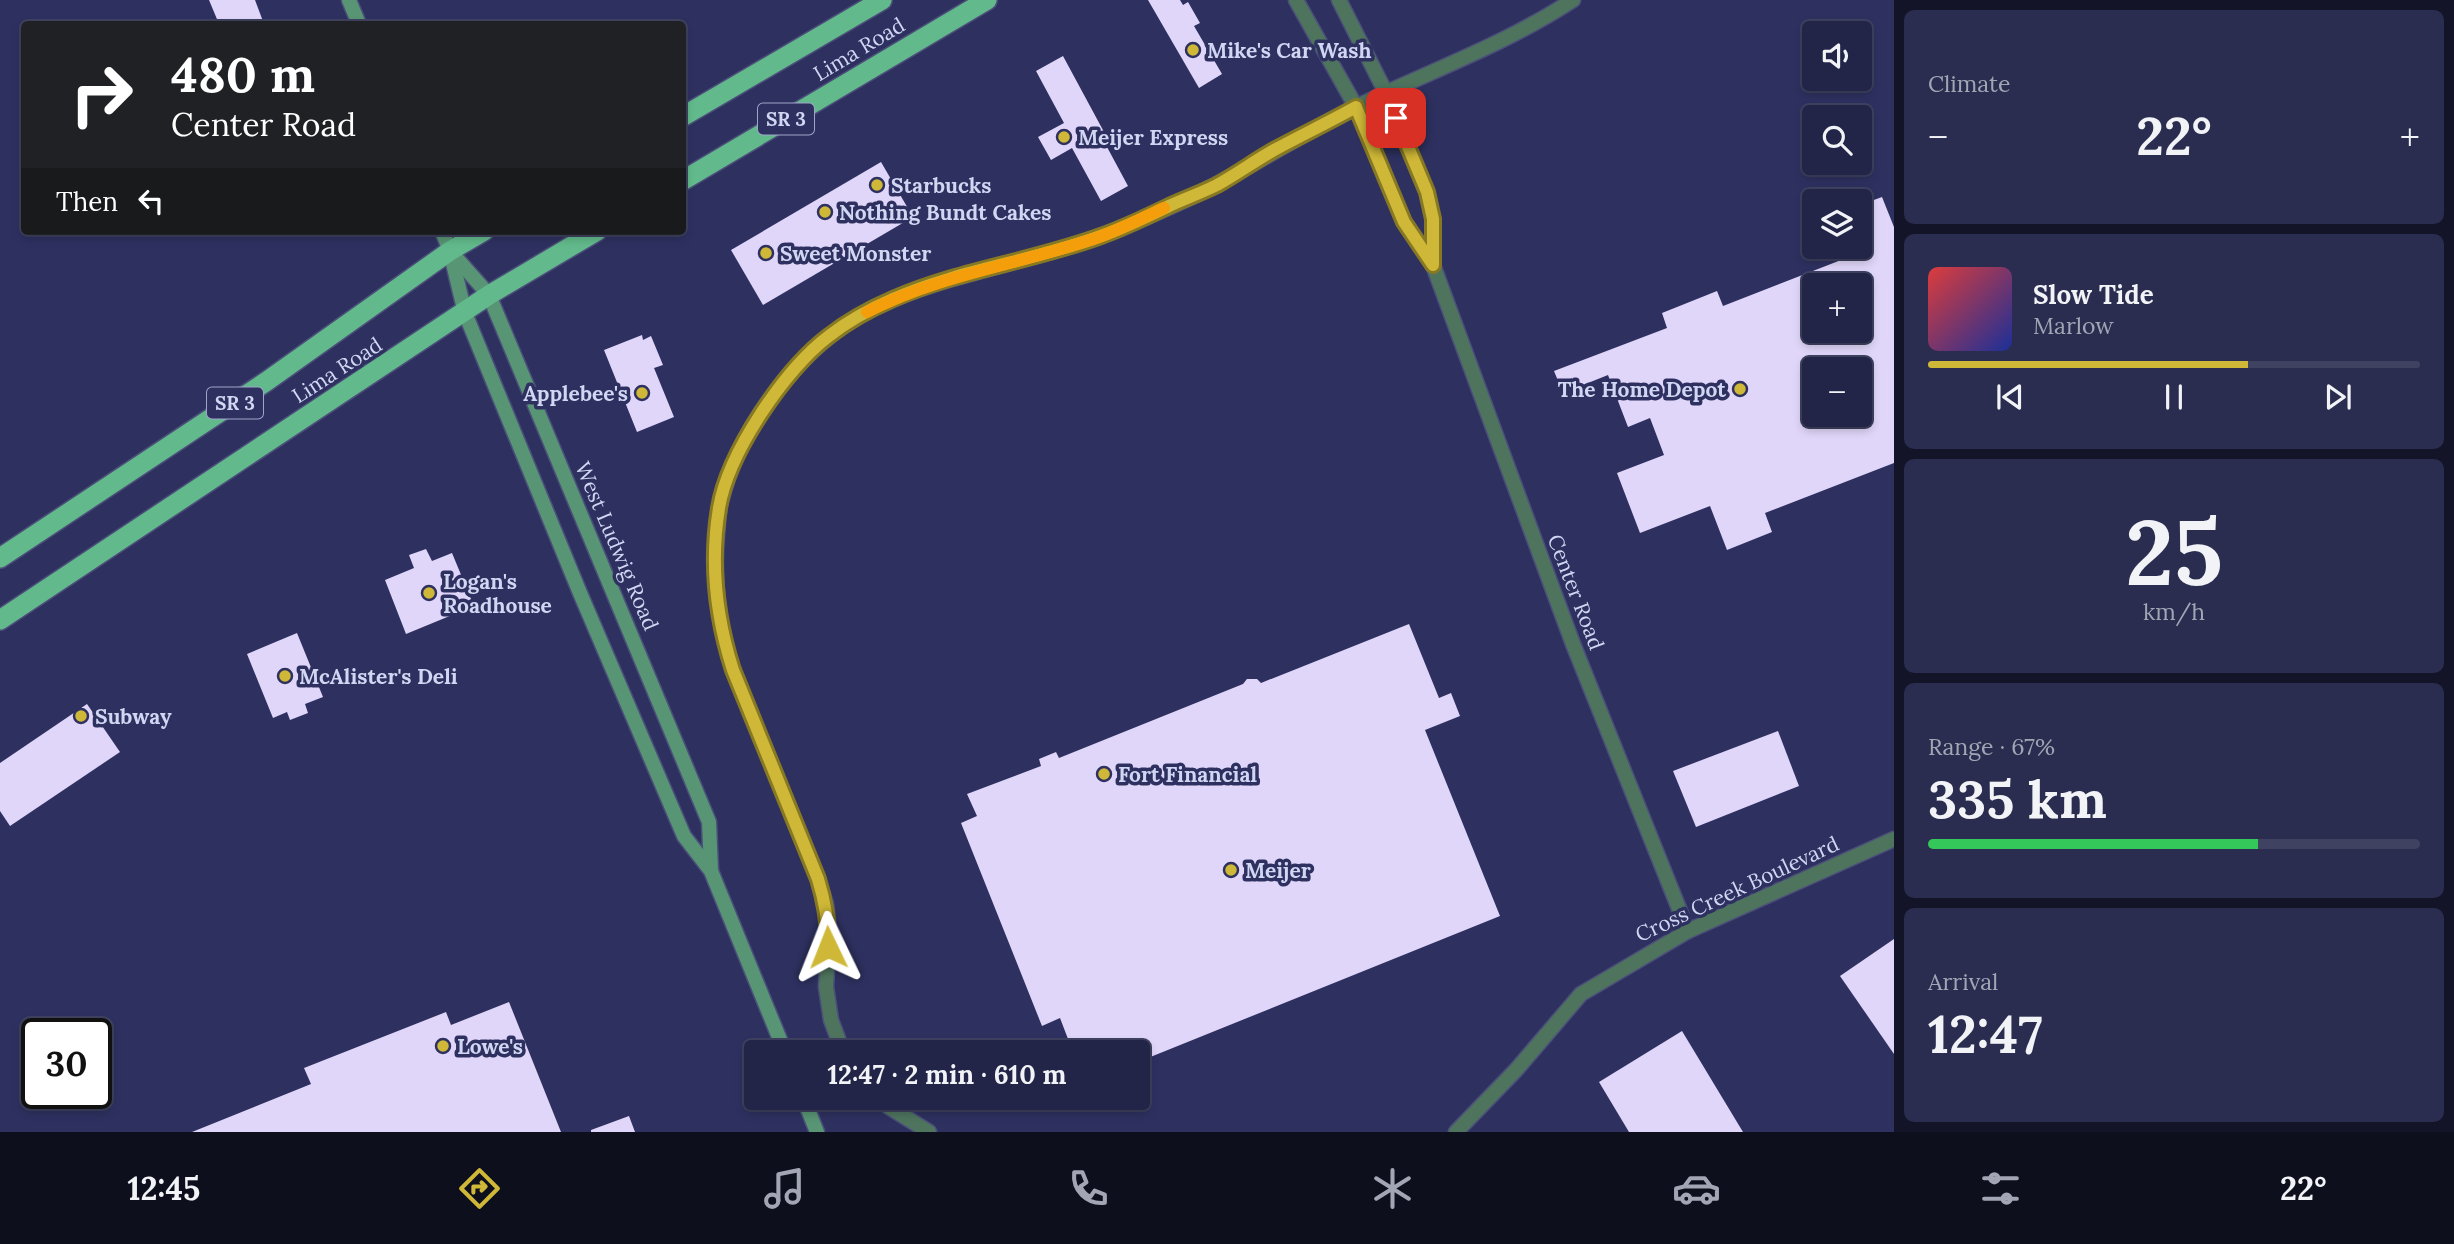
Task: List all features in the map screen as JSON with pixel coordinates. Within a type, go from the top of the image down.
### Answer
[{"type":"highway","name":"Lima Road","points":[[686,115],[882,0]]},
{"type":"highway","name":"Lima Road","points":[[686,179],[986,0]]},
{"type":"highway","name":"Lima Road","points":[[0,558],[267,381],[450,251],[477,235]]},
{"type":"highway","name":"Lima Road","points":[[0,620],[489,295],[590,235]]},
{"type":"main road","points":[[349,0],[358,21]]},
{"type":"main road","name":"West Ludwig Road","points":[[444,235],[465,313],[580,593],[684,836],[711,871],[780,1040]]},
{"type":"main road","name":"West Ludwig Road","points":[[450,251],[489,295],[709,822],[711,871]]},
{"type":"main road","points":[[808,1110],[817,1132]]},
{"type":"street","name":"Center Road","points":[[1296,0],[1356,107],[1404,222],[1433,265],[1573,644],[1688,931]]},
{"type":"street","name":"Center Road","points":[[1339,0],[1386,93],[1427,192],[1433,219],[1433,265]]},
{"type":"street","points":[[838,1040],[831,1020],[826,987],[829,929],[826,904],[733,670],[723,638],[717,602],[715,566],[719,506],[738,455],[768,403],[802,362],[827,338],[854,319],[894,298],[953,278],[1099,237],[1132,224],[1216,185],[1356,107],[1481,51],[1573,0]]},
{"type":"street","name":"Cross Creek Boulevard","points":[[1456,1132],[1516,1070],[1581,993],[1688,931],[1894,839]]},
{"type":"street","points":[[896,1110],[929,1132]]},
{"type":"building","points":[[209,0],[255,0],[263,21],[218,21]]},
{"type":"building","name":"Mike's Car Wash","points":[[1148,0],[1180,0],[1183,5],[1188,2],[1200,23],[1194,26],[1222,74],[1199,88]]},
{"type":"building","points":[[1063,56],[1104,132],[1100,134],[1128,186],[1101,201],[1072,148],[1051,160],[1038,137],[1064,123],[1036,71]]},
{"type":"building","points":[[881,162],[913,217],[763,305],[731,250]]},
{"type":"building","name":"The Home Depot","points":[[1882,197],[1894,227],[1894,463],[1765,513],[1772,532],[1727,550],[1710,506],[1640,533],[1617,473],[1664,455],[1650,418],[1628,427],[1608,375],[1563,393],[1554,371],[1667,328],[1662,313],[1717,291],[1723,306],[1802,275],[1802,343],[1872,343],[1872,273],[1808,273],[1844,259],[1872,259],[1872,201]]},
{"type":"building","name":"Applebee's","points":[[642,335],[643,340],[651,336],[663,365],[654,368],[674,417],[637,432],[604,350]]},
{"type":"building","name":"Logan's Roadhouse","points":[[426,549],[432,561],[452,553],[474,606],[406,634],[385,580],[414,568],[409,555]]},
{"type":"building","name":"Meijer","points":[[1409,624],[1439,698],[1451,693],[1460,716],[1425,730],[1500,916],[1150,1057],[1150,1040],[1068,1040],[1060,1018],[1042,1026],[961,823],[977,816],[967,794],[1041,766],[1039,759],[1056,752],[1059,758],[1243,684],[1247,679],[1257,679],[1261,683]]},
{"type":"building","name":"McAlister's Deli","points":[[297,633],[323,697],[305,704],[308,713],[290,720],[287,712],[273,718],[247,654]]},
{"type":"building","points":[[87,704],[120,752],[10,826],[0,811],[0,763]]},
{"type":"building","points":[[1778,731],[1799,786],[1696,827],[1673,771]]},
{"type":"building","points":[[1894,939],[1894,1054],[1840,976]]},
{"type":"building","name":"Lowe's","points":[[509,1002],[561,1132],[192,1132],[311,1084],[304,1068],[446,1012],[451,1025]]},
{"type":"building","points":[[1682,1031],[1743,1132],[1629,1132],[1599,1082]]},
{"type":"building","points":[[629,1116],[635,1132],[591,1132],[591,1130]]},
{"type":"slow traffic","points":[[867,312],[894,298],[953,278],[1099,237],[1164,208]]},
{"type":"place","name":"Mike's Car Wash","points":[[1193,50]]},
{"type":"place","name":"Meijer Express","points":[[1064,137]]},
{"type":"place","name":"Starbucks","points":[[877,185]]},
{"type":"place","name":"Nothing Bundt Cakes","points":[[825,212]]},
{"type":"place","name":"Sweet Monster","points":[[766,253]]},
{"type":"place","name":"The Home Depot","points":[[1740,389]]},
{"type":"place","name":"Applebee's","points":[[642,393]]},
{"type":"place","name":"Logan's Roadhouse","points":[[429,593]]},
{"type":"place","name":"McAlister's Deli","points":[[285,676]]},
{"type":"place","name":"Subway","points":[[81,716]]},
{"type":"place","name":"Fort Financial","points":[[1104,774]]},
{"type":"place","name":"Meijer","points":[[1231,870]]},
{"type":"place","name":"Lowe's","points":[[443,1046]]},
{"type":"route","points":[[828,947],[826,904],[818,879],[733,670],[723,638],[717,602],[715,566],[719,506],[738,455],[768,403],[802,362],[827,338],[854,319],[894,298],[953,278],[1099,237],[1132,224],[1216,185],[1356,107],[1404,222],[1433,265],[1433,219],[1427,192],[1396,118]]}]
